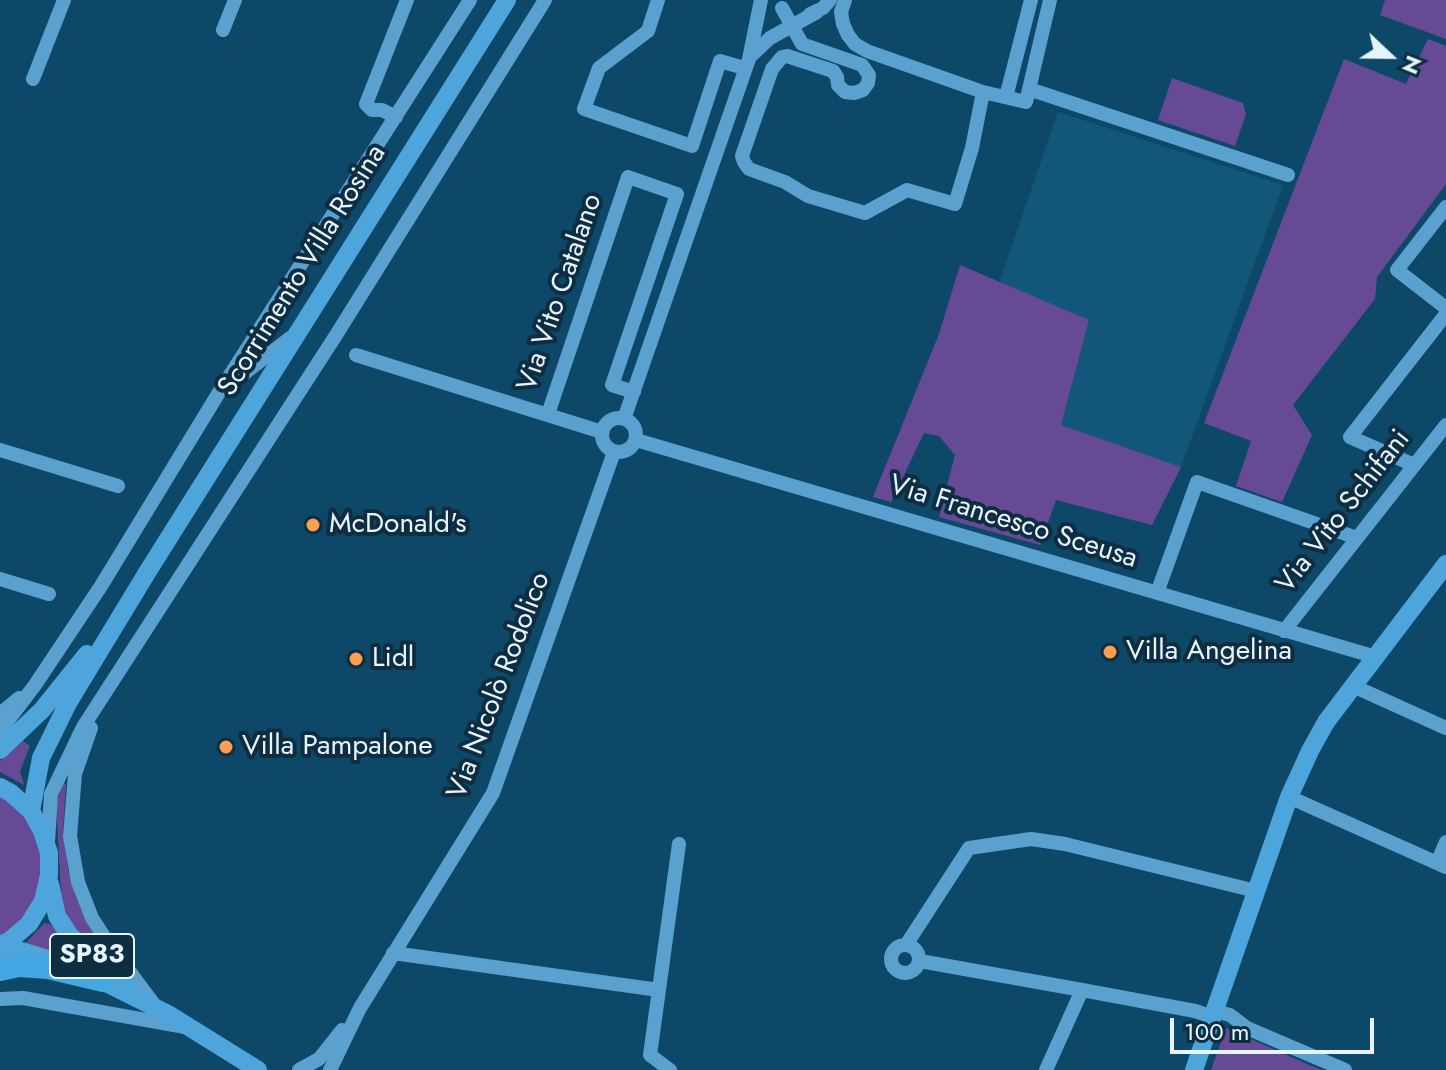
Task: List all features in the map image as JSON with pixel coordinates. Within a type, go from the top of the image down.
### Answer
[{"type":"highway","points":[[0,970],[19,966],[48,968],[103,981]]},
{"type":"main road","name":"Scorrimento Villa Rosina","points":[[31,811],[41,758],[54,728],[148,571],[507,0]]},
{"type":"main road","points":[[1194,1070],[1289,797],[1326,722],[1376,657],[1439,585],[1446,564]]},
{"type":"main road","name":"Scorrimento Villa Rosina","points":[[0,750],[59,689],[148,571]]},
{"type":"main road","points":[[0,787],[31,811],[49,853],[49,875],[43,901],[29,924],[0,945]]},
{"type":"main road","name":"SP83","points":[[49,875],[57,916],[70,936],[101,964],[160,1008],[258,1070]]},
{"type":"main road","name":"SP83","points":[[0,952],[22,951],[50,958],[160,1008]]},
{"type":"street","points":[[33,79],[64,0]]},
{"type":"street","points":[[223,30],[235,0]]},
{"type":"street","points":[[396,117],[382,110],[372,110],[366,104],[407,0]]},
{"type":"street","points":[[0,731],[35,685],[101,586],[218,394],[470,0]]},
{"type":"street","points":[[49,853],[51,794],[83,727],[338,332],[545,0]]},
{"type":"street","points":[[658,0],[648,31],[599,68],[584,109],[692,146],[720,61],[747,63]]},
{"type":"street","points":[[624,419],[747,63],[761,0]]},
{"type":"street","points":[[747,63],[760,44],[817,12],[830,0]]},
{"type":"street","points":[[1006,97],[1031,0]]},
{"type":"street","points":[[1027,95],[1050,0]]},
{"type":"street","points":[[778,4],[799,15],[817,12]]},
{"type":"street","points":[[778,4],[802,44]]},
{"type":"street","points":[[841,4],[848,35],[867,51],[983,92],[1006,97],[1027,95],[1288,175]]},
{"type":"street","points":[[770,38],[802,44],[862,65],[869,75],[868,83],[863,90],[845,92],[838,85],[833,71],[782,57],[772,69],[742,156],[744,162],[749,169],[785,182],[808,196],[865,213],[907,190],[955,204],[972,148],[983,92]]},
{"type":"street","name":"Via Vito Catalano","points":[[548,414],[628,177],[677,194],[612,385],[634,392]]},
{"type":"street","points":[[1446,207],[1397,270],[1446,308]]},
{"type":"street","points":[[1414,465],[1350,437],[1446,314]]},
{"type":"street","points":[[218,394],[297,333]]},
{"type":"street","points":[[356,355],[602,432]]},
{"type":"street","points":[[613,419],[624,419],[636,429],[636,440],[630,449],[614,452],[605,446],[602,432],[613,419]]},
{"type":"street","name":"Via Vito Schifani","points":[[1284,631],[1446,425]]},
{"type":"street","name":"Via Francesco Sceusa","points":[[636,440],[1376,657]]},
{"type":"street","points":[[0,450],[118,486]]},
{"type":"street","name":"Via Nicolò Rodolico","points":[[299,1070],[324,1067],[493,793],[614,452]]},
{"type":"street","points":[[1157,593],[1197,482],[1357,538]]},
{"type":"street","points":[[0,579],[49,594]]},
{"type":"street","points":[[120,670],[89,732],[75,774],[70,836],[78,882],[92,918],[123,965],[160,1008]]},
{"type":"street","points":[[0,714],[35,685]]},
{"type":"street","points":[[1353,686],[1446,728]]},
{"type":"street","points":[[1289,797],[1441,865],[1446,842]]},
{"type":"street","points":[[906,945],[969,848],[1031,839],[1065,844],[1256,891]]},
{"type":"street","points":[[670,1070],[650,1055],[679,844]]},
{"type":"street","points":[[906,945],[915,948],[920,961],[910,973],[905,974],[896,970],[891,956],[896,948],[906,945]]},
{"type":"street","points":[[393,953],[659,990]]},
{"type":"street","points":[[920,961],[1230,1015],[1247,1028],[1345,1070]]},
{"type":"street","points":[[1046,1070],[1082,990]]},
{"type":"street","points":[[0,999],[23,998],[193,1029]]},
{"type":"shaded area","points":[[1385,0],[1446,0],[1446,39],[1380,15]]},
{"type":"shaded area","points":[[1428,39],[1446,46],[1446,184],[1377,277],[1375,299],[1293,405],[1312,435],[1282,502],[1236,486],[1251,441],[1204,423],[1344,59],[1406,84]]},
{"type":"shaded area","points":[[1172,78],[1243,103],[1246,114],[1235,146],[1158,120]]},
{"type":"shaded area","points":[[1058,112],[1283,185],[1181,467],[1060,426],[1000,280]]},
{"type":"shaded area","points":[[960,265],[1089,320],[1061,425],[1181,467],[1152,525],[1056,500],[1040,545],[939,517],[955,455],[939,436],[924,433],[891,502],[873,497],[939,334]]},
{"type":"shaded area","points":[[23,741],[30,746],[20,771],[24,785],[0,772],[0,761]]},
{"type":"shaded area","points":[[63,783],[66,784],[63,830],[68,869],[76,897],[110,961],[83,939],[62,910],[56,804]]},
{"type":"shaded area","points":[[0,795],[26,817],[38,840],[43,865],[39,890],[22,921],[0,939]]},
{"type":"shaded area","points":[[44,923],[50,924],[97,971],[26,943]]},
{"type":"shaded area","points":[[1226,1028],[1307,1064],[1322,1070],[1211,1070]]},
{"type":"place","name":"McDonald's","points":[[313,525]]},
{"type":"place","name":"Villa Angelina","points":[[1110,652]]},
{"type":"place","name":"Lidl","points":[[356,659]]},
{"type":"place","name":"Villa Pampalone","points":[[226,747]]}]
